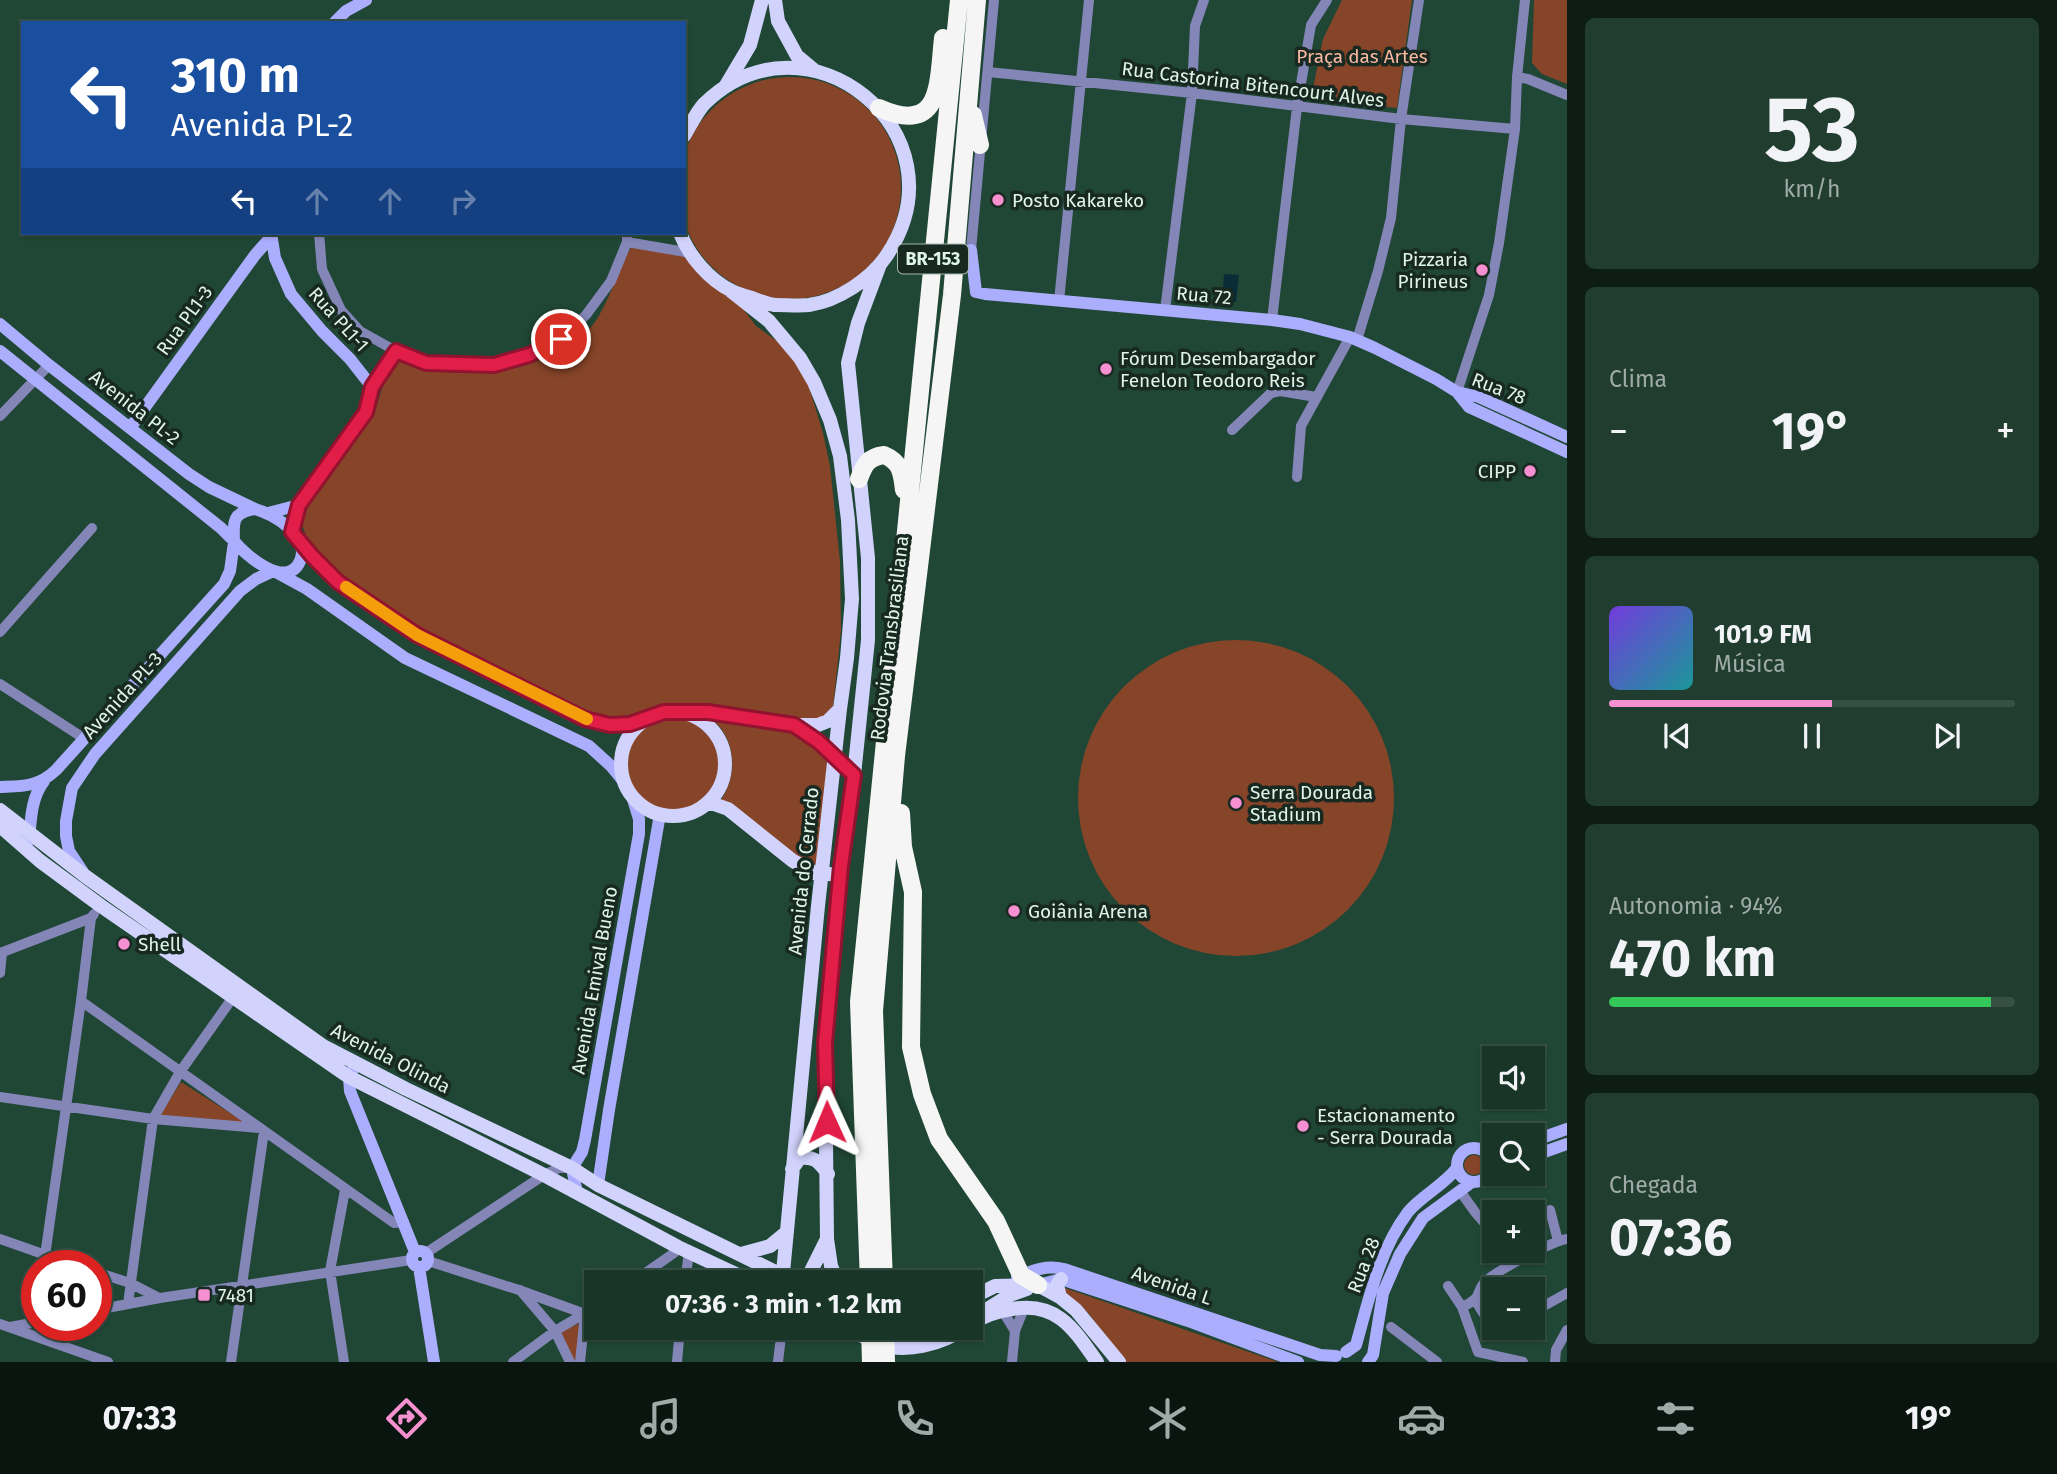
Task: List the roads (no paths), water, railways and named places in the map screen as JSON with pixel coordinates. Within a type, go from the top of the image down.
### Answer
[{"type":"highway","points":[[879,108],[908,117],[926,109],[934,100],[938,86],[947,0]]},
{"type":"highway","name":"Rodovia Transbrasiliana","points":[[869,1270],[859,1002],[959,0]]},
{"type":"highway","name":"Rodovia Transbrasiliana","points":[[884,1270],[874,1011],[900,722],[979,74],[977,0]]},
{"type":"highway","points":[[979,74],[974,123],[980,145]]},
{"type":"highway","points":[[955,270],[971,250]]},
{"type":"highway","points":[[859,479],[865,465],[873,457],[884,455],[893,460],[901,471],[907,518]]},
{"type":"highway","points":[[900,722],[904,758],[902,836],[914,900],[911,1047],[922,1094],[939,1139],[996,1221],[1021,1275],[1038,1285]]},
{"type":"highway","points":[[868,1340],[872,1362]]},
{"type":"highway","points":[[885,1340],[886,1362]]},
{"type":"main road","points":[[725,87],[750,45],[762,0]]},
{"type":"main road","points":[[775,0],[778,21],[797,56],[815,71]]},
{"type":"main road","points":[[686,133],[702,106],[725,87],[753,74],[784,68],[815,71],[856,88],[879,108],[898,136],[908,170],[908,205],[898,238],[879,267],[848,292],[809,305],[769,304],[731,291]]},
{"type":"main road","name":"Avenida do Cerrado","points":[[681,235],[704,270],[769,321],[800,358],[814,382],[830,420],[840,456],[848,520],[852,599],[821,875],[784,1270]]},
{"type":"main road","name":"Avenida do Cerrado","points":[[812,1270],[827,1239],[825,1043],[841,866],[854,775],[868,640],[868,558],[848,363],[858,323],[879,267]]},
{"type":"main road","points":[[684,713],[709,726],[718,737],[725,765],[723,779],[708,802],[693,811],[677,816],[660,814],[645,808],[632,796],[624,782],[620,764],[623,746],[632,730],[646,719],[664,712],[708,712],[794,725],[817,725],[828,721],[840,709]]},
{"type":"main road","points":[[794,725],[819,742],[854,775]]},
{"type":"main road","points":[[708,802],[728,809],[793,862],[821,875],[831,874],[841,866]]},
{"type":"main road","name":"Avenida Olinda","points":[[0,810],[106,890],[121,910],[353,1071],[683,1250],[727,1270]]},
{"type":"main road","name":"Avenida Olinda","points":[[0,826],[99,904],[121,910]]},
{"type":"main road","points":[[793,862],[810,885],[818,906]]},
{"type":"main road","points":[[99,904],[106,890]]},
{"type":"main road","name":"Avenida Olinda","points":[[353,1071],[572,1168],[598,1185],[741,1254],[768,1270]]},
{"type":"main road","points":[[792,1169],[800,1158],[808,1157],[818,1160],[828,1174]]},
{"type":"main road","points":[[741,1254],[770,1246],[787,1232]]},
{"type":"main road","points":[[827,1239],[833,1270]]},
{"type":"main road","points":[[1060,1297],[1057,1285],[1061,1279]]},
{"type":"main road","points":[[1026,1306],[1038,1285]]},
{"type":"main road","points":[[983,1313],[1010,1295],[1038,1285]]},
{"type":"main road","points":[[983,1292],[995,1286],[1038,1285],[1076,1310],[1119,1362]]},
{"type":"main road","points":[[983,1319],[1002,1310],[1026,1306],[1051,1311],[1079,1336],[1097,1362]]},
{"type":"main road","points":[[875,1340],[879,1344],[898,1348],[928,1345],[943,1340]]},
{"type":"street","points":[[336,21],[366,0]]},
{"type":"street","points":[[979,74],[994,0]]},
{"type":"street","points":[[1059,301],[1089,0]]},
{"type":"street","points":[[1165,310],[1192,93],[1195,26],[1204,0]]},
{"type":"street","points":[[1272,320],[1297,107],[1311,25],[1327,0]]},
{"type":"street","points":[[1297,477],[1301,426],[1316,397],[1354,339],[1378,271],[1391,218],[1401,119],[1419,0]]},
{"type":"street","points":[[1457,392],[1489,295],[1499,243],[1515,129],[1525,0]]},
{"type":"street","name":"Rua Castorina Bitencourt Alves","points":[[979,74],[1192,93],[1401,119],[1515,129]]},
{"type":"street","points":[[1517,77],[1567,95]]},
{"type":"street","points":[[971,250],[980,145]]},
{"type":"street","name":"Rua PL1-1","points":[[271,235],[275,258],[291,294],[372,387]]},
{"type":"street","name":"Rua PL1-3","points":[[130,428],[271,235]]},
{"type":"street","points":[[319,235],[322,269],[341,310],[360,331],[396,351],[426,363],[494,365],[529,355],[561,339],[586,315],[611,281],[627,237],[691,253]]},
{"type":"street","name":"Rua 72","points":[[971,250],[976,292],[1300,324],[1354,339],[1412,366],[1457,392]]},
{"type":"street","name":"Avenida PL-2","points":[[0,324],[49,365],[209,487],[261,511]]},
{"type":"street","points":[[0,351],[221,528],[252,561],[307,589],[405,658],[589,746],[624,782]]},
{"type":"street","points":[[292,532],[299,505],[366,412],[372,387],[396,351]]},
{"type":"street","points":[[0,416],[49,365]]},
{"type":"street","points":[[1232,430],[1271,393],[1280,391],[1316,397]]},
{"type":"street","name":"Rua 78","points":[[1457,392],[1479,397],[1567,437]]},
{"type":"street","name":"Rua 78","points":[[1457,392],[1469,407],[1567,452]]},
{"type":"street","points":[[234,541],[233,524],[243,511],[299,505]]},
{"type":"street","points":[[261,511],[282,521],[338,582],[417,635],[585,719],[610,725],[630,724],[646,719]]},
{"type":"street","points":[[0,632],[92,528]]},
{"type":"street","name":"Avenida PL-3","points":[[44,781],[224,584],[230,571],[234,541]]},
{"type":"street","points":[[274,571],[288,572],[295,568],[302,554],[300,543]]},
{"type":"street","name":"Avenida PL-3","points":[[85,876],[69,851],[66,836],[72,788],[95,754],[240,591],[247,584],[274,571]]},
{"type":"street","points":[[0,684],[85,739]]},
{"type":"street","points":[[0,787],[44,781]]},
{"type":"street","points":[[29,851],[33,804],[44,781]]},
{"type":"street","name":"Avenida Emival Bueno","points":[[572,1168],[582,1152],[594,1093],[639,834],[639,819],[632,796]]},
{"type":"street","name":"Avenida Emival Bueno","points":[[598,1185],[660,814]]},
{"type":"street","points":[[630,886],[638,894],[638,908],[642,918]]},
{"type":"street","points":[[46,1250],[91,918],[99,904]]},
{"type":"street","points":[[0,972],[1,952],[91,918]]},
{"type":"street","points":[[128,1304],[153,1118],[180,1072],[237,992]]},
{"type":"street","points":[[81,1001],[345,1190],[394,1223],[404,1222]]},
{"type":"street","points":[[353,1071],[350,1091],[420,1259],[434,1362]]},
{"type":"street","points":[[594,1093],[598,1107],[609,1110]]},
{"type":"street","points":[[0,1097],[262,1130]]},
{"type":"street","points":[[1545,1136],[1567,1129]]},
{"type":"street","points":[[231,1362],[262,1130]]},
{"type":"street","points":[[1545,1152],[1567,1144]]},
{"type":"street","points":[[1482,1150],[1466,1150],[1459,1158],[1457,1168],[1463,1177],[1472,1182],[1482,1180]]},
{"type":"street","points":[[420,1259],[559,1167],[572,1168],[578,1193]]},
{"type":"street","name":"Rua 28","points":[[1338,1357],[1356,1345],[1384,1252],[1410,1210],[1449,1179],[1457,1168]]},
{"type":"street","name":"Rua 28","points":[[1368,1362],[1373,1355],[1383,1293],[1400,1254],[1423,1218],[1472,1182]]},
{"type":"street","points":[[344,1362],[330,1271],[345,1190]]},
{"type":"street","points":[[1460,1191],[1482,1220]]},
{"type":"street","points":[[1545,1248],[1562,1240],[1550,1210]]},
{"type":"street","points":[[0,1239],[29,1250]]},
{"type":"street","points":[[650,1270],[683,1250],[684,1270]]},
{"type":"street","points":[[112,1307],[420,1259],[584,1314]]},
{"type":"street","points":[[1462,1307],[1475,1300],[1484,1283],[1515,1263]]},
{"type":"street","name":"Avenida L","points":[[995,1286],[1051,1266],[1064,1269],[1298,1362]]},
{"type":"street","points":[[112,1277],[160,1298]]},
{"type":"street","points":[[1038,1285],[1061,1279]]},
{"type":"street","name":"Avenida L","points":[[1061,1279],[1320,1355],[1338,1357]]},
{"type":"street","points":[[1448,1286],[1462,1307],[1478,1352],[1522,1362]]},
{"type":"street","points":[[519,1290],[555,1331],[570,1362]]},
{"type":"street","points":[[1545,1305],[1567,1293]]},
{"type":"street","points":[[1475,1300],[1482,1311]]},
{"type":"street","points":[[1012,1362],[1015,1331],[1026,1306]]},
{"type":"street","points":[[1002,1310],[1015,1331]]},
{"type":"street","points":[[513,1362],[555,1331],[584,1315]]},
{"type":"street","points":[[580,1362],[584,1324]]},
{"type":"street","points":[[5,1326],[108,1362]]},
{"type":"street","points":[[1391,1327],[1437,1362]]},
{"type":"street","points":[[1555,1362],[1556,1350],[1567,1330]]},
{"type":"street","points":[[677,1362],[679,1340]]},
{"type":"street","points":[[778,1362],[781,1340]]},
{"type":"street","points":[[863,1362],[865,1340]]},
{"type":"street","points":[[1338,1357],[1356,1355],[1362,1362]]},
{"type":"water","points":[[1224,274],[1239,275],[1236,302],[1222,301]]},
{"type":"place","name":"Posto Kakareko","points":[[998,200]]},
{"type":"place","name":"Pizzaria Pirineus","points":[[1482,270]]},
{"type":"place","name":"Fórum Desembargador Fenelon Teodoro Reis","points":[[1106,369]]},
{"type":"place","name":"CIPP","points":[[1530,471]]},
{"type":"place","name":"Serra Dourada Stadium","points":[[1236,803]]},
{"type":"place","name":"Goiânia Arena","points":[[1014,911]]},
{"type":"place","name":"Shell","points":[[124,944]]},
{"type":"place","name":"Estacionamento - Serra Dourada","points":[[1303,1126]]},
{"type":"place","name":"7481","points":[[204,1295]]},
{"type":"park label","name":"Praça das Artes","points":[[1362,56]]}]
